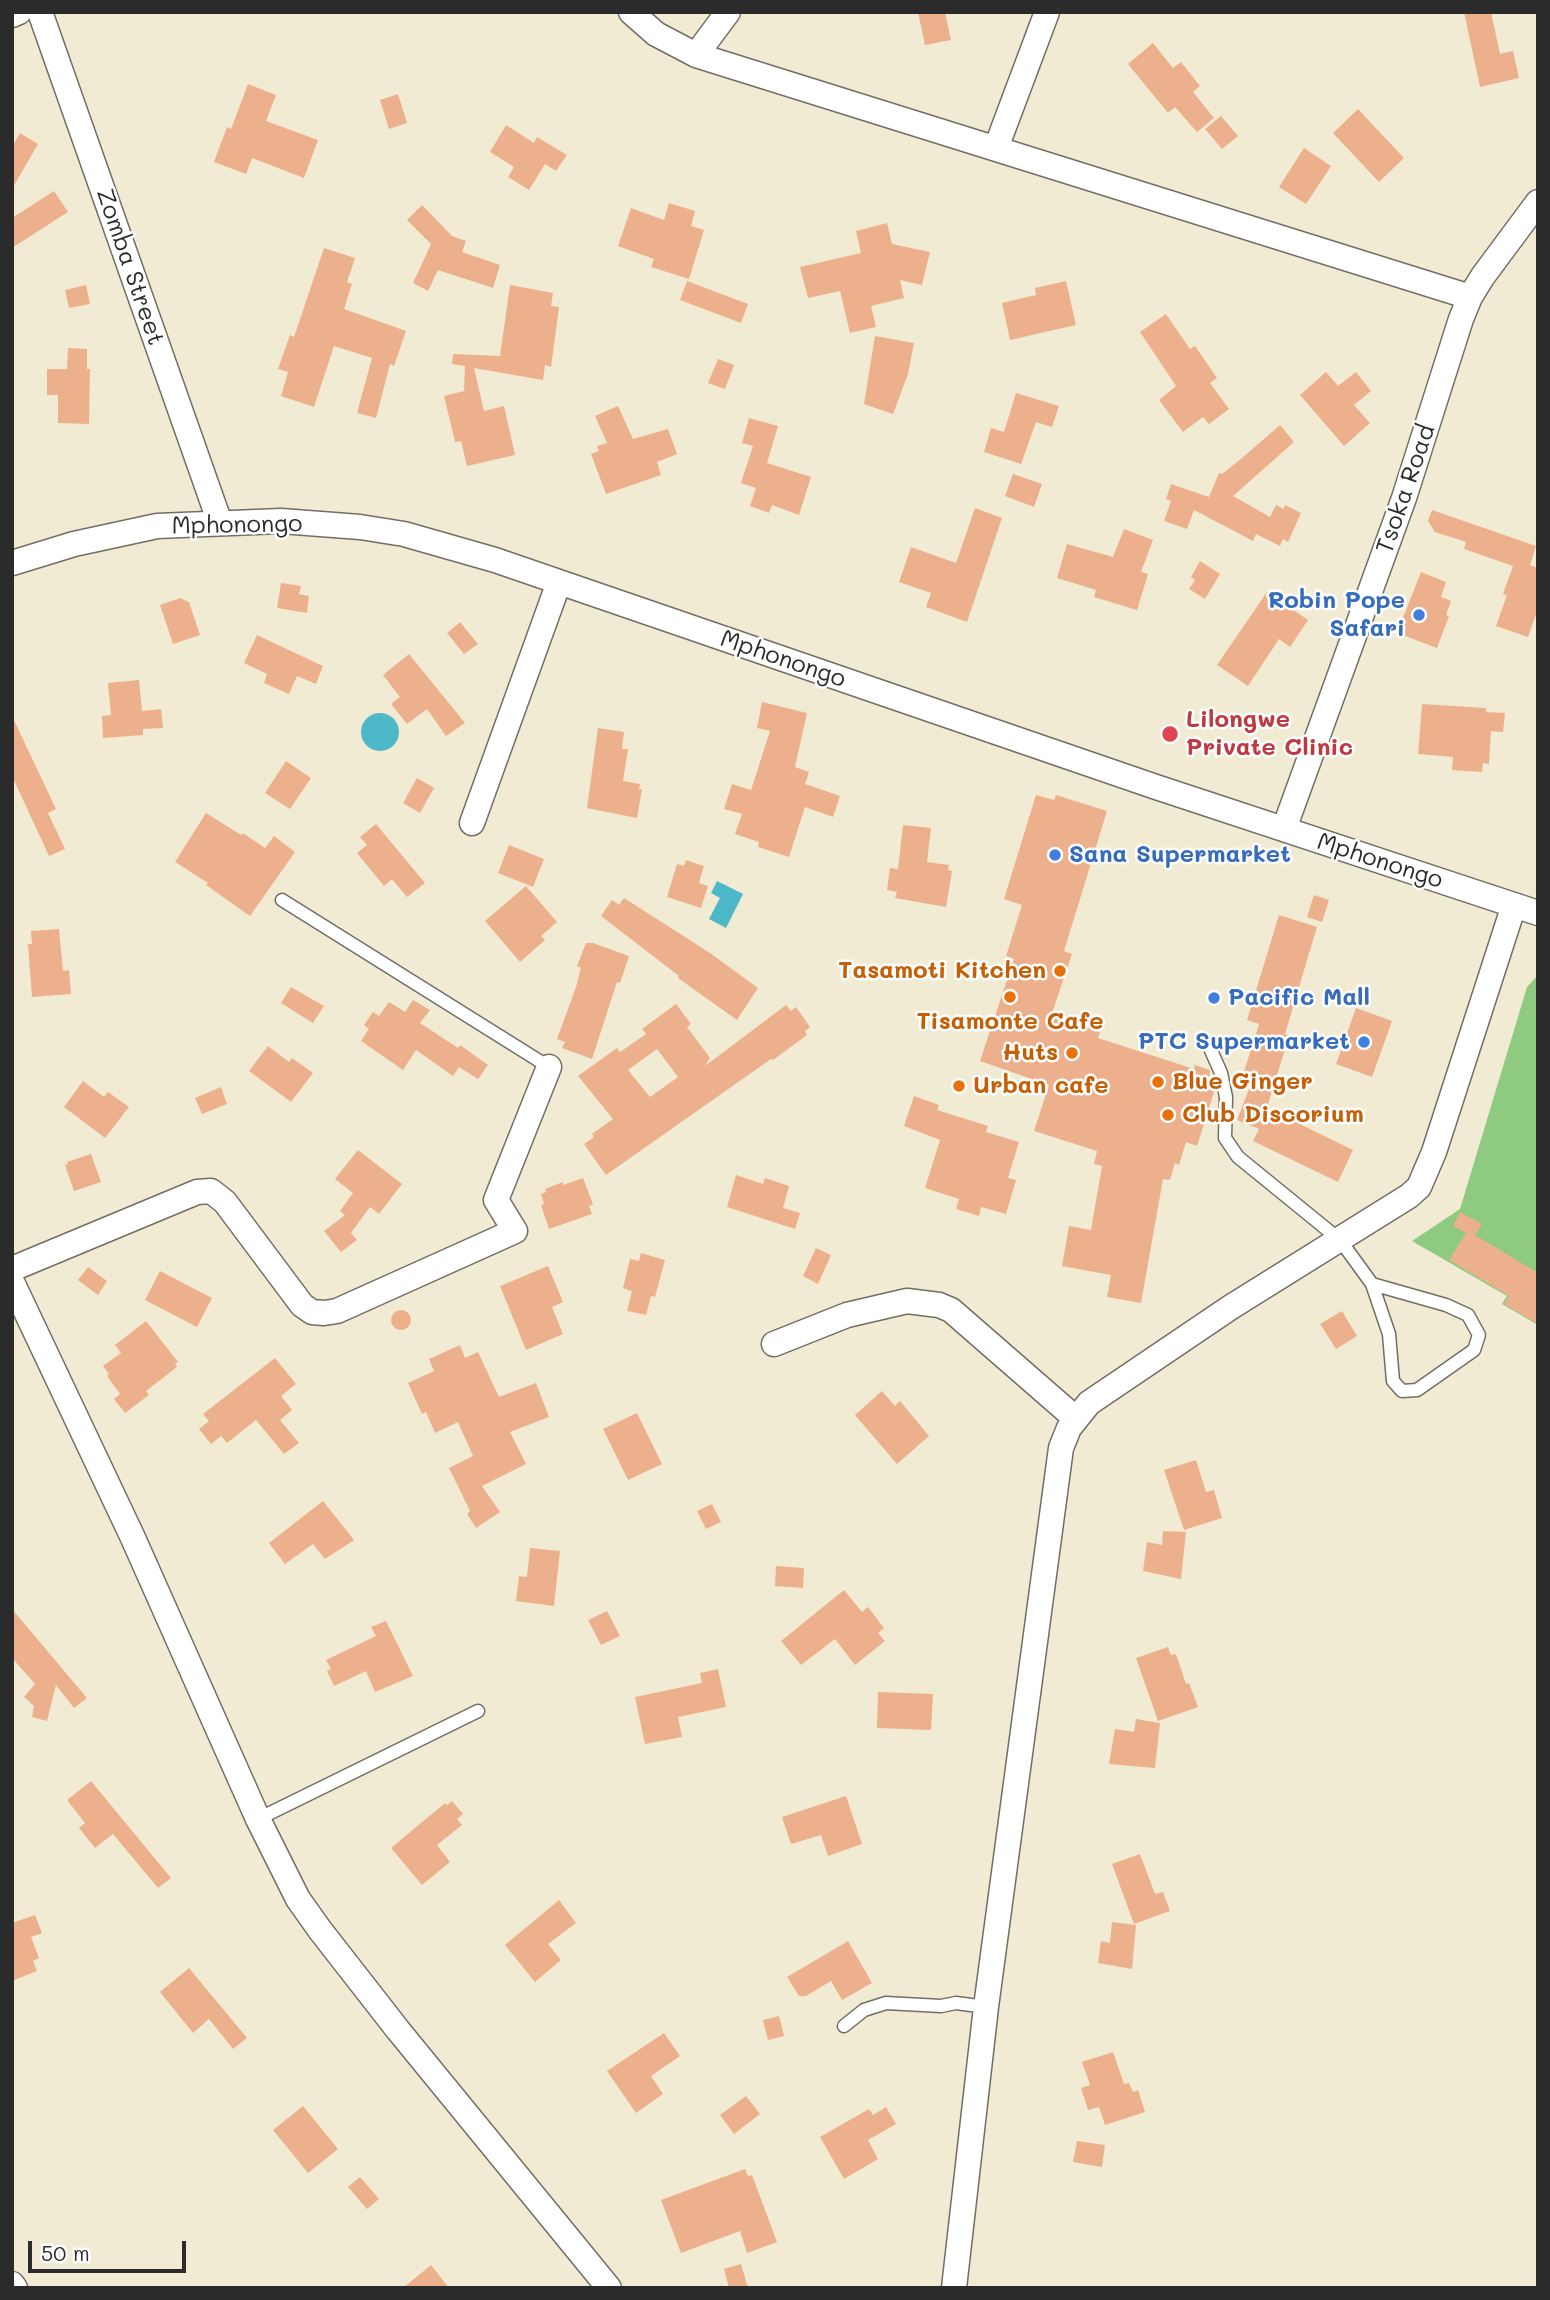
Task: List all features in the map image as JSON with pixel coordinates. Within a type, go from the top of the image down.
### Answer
[{"type":"street","points":[[12,15],[19,12]]},
{"type":"street","name":"Zomba Street","points":[[40,12],[220,523]]},
{"type":"street","points":[[631,12],[656,34],[696,55],[1470,296]]},
{"type":"street","points":[[696,55],[728,12]]},
{"type":"street","points":[[996,148],[1047,12]]},
{"type":"street","name":"Tsoka Road","points":[[1284,829],[1404,498],[1470,296],[1538,202]]},
{"type":"street","name":"Mphonongo","points":[[12,563],[74,544],[157,526],[281,521],[360,527],[393,533],[445,545],[559,582],[1538,913]]},
{"type":"street","points":[[472,823],[559,582]]},
{"type":"street","points":[[954,2288],[986,2007],[1061,1448],[1075,1418],[1089,1403],[1220,1315],[1409,1196],[1419,1186],[1434,1152],[1514,905]]},
{"type":"street","points":[[12,1269],[197,1192],[211,1191],[225,1202],[302,1305],[312,1312],[337,1311],[515,1231],[496,1200],[549,1067]]},
{"type":"street","points":[[12,1282],[133,1538],[258,1819],[298,1899],[407,2041],[609,2288]]},
{"type":"street","points":[[774,1344],[847,1315],[907,1301],[939,1305],[951,1310],[1075,1418]]},
{"type":"lane","points":[[282,900],[549,1067]]},
{"type":"lane","points":[[1210,1048],[1221,1073],[1226,1097],[1225,1138],[1238,1157],[1340,1240],[1372,1284],[1388,1334],[1393,1381],[1402,1391],[1416,1390],[1474,1350],[1479,1335],[1468,1315],[1446,1305],[1372,1284]]},
{"type":"lane","points":[[258,1819],[478,1711]]},
{"type":"lane","points":[[845,2026],[864,2010],[886,2003],[941,2006],[956,2003],[986,2007]]},
{"type":"green space","points":[[1538,975],[1538,1325],[1502,1304],[1507,1296],[1412,1241],[1460,1209],[1527,987]]},
{"type":"water","points":[[380,713],[393,719],[399,732],[393,745],[380,751],[367,745],[361,732],[367,719]]},
{"type":"water","points":[[717,881],[743,894],[726,928],[709,919],[720,898],[711,893]]},
{"type":"building","points":[[918,12],[945,12],[951,40],[925,45]]},
{"type":"building","points":[[1464,12],[1491,12],[1500,54],[1513,51],[1519,78],[1480,87]]},
{"type":"building","points":[[1153,43],[1173,68],[1181,62],[1200,86],[1193,92],[1214,118],[1197,132],[1175,107],[1168,113],[1128,64]]},
{"type":"building","points":[[248,84],[276,95],[266,121],[318,140],[304,178],[252,158],[246,174],[214,162],[227,127],[231,129]]},
{"type":"building","points":[[398,94],[407,123],[389,129],[380,100]]},
{"type":"building","points":[[1358,109],[1404,158],[1379,182],[1333,133]]},
{"type":"building","points":[[1221,116],[1238,136],[1222,149],[1205,129]]},
{"type":"building","points":[[506,125],[534,143],[537,137],[567,155],[556,171],[545,164],[529,190],[508,177],[514,167],[490,152]]},
{"type":"building","points":[[20,133],[38,144],[12,189],[12,147]]},
{"type":"building","points":[[1304,148],[1331,166],[1306,204],[1279,187]]},
{"type":"building","points":[[54,191],[68,212],[12,248],[12,218]]},
{"type":"building","points":[[669,203],[695,211],[691,226],[704,230],[689,279],[651,267],[654,259],[618,246],[631,208],[664,220]]},
{"type":"building","points":[[422,205],[452,236],[466,241],[462,252],[500,265],[493,288],[438,270],[428,291],[413,283],[431,244],[407,220]]},
{"type":"building","points":[[887,223],[892,244],[930,252],[922,285],[900,280],[904,298],[871,306],[876,327],[850,333],[840,291],[808,298],[800,267],[861,253],[856,231]]},
{"type":"building","points":[[324,248],[355,258],[347,282],[352,284],[344,309],[406,331],[394,366],[390,364],[376,418],[357,413],[372,358],[334,346],[314,407],[281,396],[288,372],[278,369],[290,335],[294,337]]},
{"type":"building","points":[[687,281],[748,304],[741,323],[680,300]]},
{"type":"building","points":[[1066,281],[1076,325],[1010,340],[1002,303],[1036,295],[1035,288]]},
{"type":"building","points":[[86,285],[90,304],[69,308],[65,290]]},
{"type":"building","points":[[510,285],[553,293],[551,306],[559,307],[551,367],[545,365],[543,380],[474,368],[484,411],[504,406],[515,455],[467,466],[461,441],[455,442],[444,396],[464,391],[465,366],[452,364],[453,354],[500,356]]},
{"type":"building","points":[[1166,314],[1190,349],[1195,346],[1217,378],[1210,383],[1229,409],[1209,424],[1203,417],[1183,432],[1159,400],[1176,386],[1140,332]]},
{"type":"building","points":[[875,336],[914,343],[908,374],[893,414],[864,404]]},
{"type":"building","points":[[68,348],[87,349],[87,369],[90,369],[89,424],[58,423],[58,395],[47,395],[47,369],[67,369]]},
{"type":"building","points":[[718,359],[734,365],[725,389],[708,383]]},
{"type":"building","points":[[1326,372],[1338,386],[1356,372],[1371,391],[1354,405],[1370,423],[1344,446],[1300,395]]},
{"type":"building","points":[[1016,393],[1059,406],[1052,427],[1036,422],[1021,464],[984,452],[991,428],[1004,432]]},
{"type":"building","points":[[618,406],[633,439],[668,429],[677,454],[657,462],[661,475],[606,494],[591,454],[599,451],[597,446],[607,443],[595,416]]},
{"type":"building","points":[[749,418],[778,426],[767,463],[811,477],[799,515],[772,505],[769,513],[750,506],[756,488],[741,483],[753,446],[742,443]]},
{"type":"building","points":[[1280,425],[1294,442],[1233,496],[1270,517],[1276,505],[1284,509],[1285,505],[1301,513],[1288,542],[1283,539],[1280,546],[1256,534],[1253,541],[1194,510],[1187,529],[1164,521],[1171,501],[1166,499],[1171,484],[1209,497],[1219,473],[1222,474]]},
{"type":"building","points":[[1013,474],[1042,484],[1034,507],[1005,496]]},
{"type":"building","points":[[975,508],[1002,518],[967,622],[926,607],[931,593],[899,582],[911,547],[956,563]]},
{"type":"building","points":[[1432,510],[1536,546],[1530,565],[1538,568],[1538,609],[1528,637],[1496,626],[1507,595],[1503,594],[1513,566],[1464,549],[1466,542],[1435,532],[1428,521]]},
{"type":"building","points":[[1124,529],[1153,540],[1141,572],[1148,574],[1137,610],[1094,597],[1096,590],[1057,578],[1067,544],[1113,557]]},
{"type":"building","points":[[1200,561],[1220,574],[1205,599],[1189,589],[1195,580],[1191,577]]},
{"type":"building","points":[[1421,572],[1446,582],[1441,597],[1451,601],[1446,615],[1449,616],[1437,648],[1397,633]]},
{"type":"building","points":[[281,583],[301,586],[299,594],[309,596],[307,613],[277,608]]},
{"type":"building","points":[[1267,592],[1308,620],[1290,647],[1279,639],[1248,686],[1217,665]]},
{"type":"building","points":[[180,598],[189,602],[200,635],[173,644],[160,605]]},
{"type":"building","points":[[460,622],[478,644],[464,654],[447,633]]},
{"type":"building","points":[[257,635],[323,666],[316,684],[297,676],[289,694],[264,683],[267,674],[244,663]]},
{"type":"building","points":[[409,654],[465,723],[446,736],[427,709],[407,724],[391,704],[400,697],[383,675]]},
{"type":"building","points":[[139,680],[142,711],[161,709],[163,728],[143,729],[143,735],[103,738],[102,716],[111,715],[108,683]]},
{"type":"building","points":[[762,702],[807,713],[795,767],[809,772],[805,784],[840,796],[833,817],[805,807],[789,857],[758,847],[759,842],[735,834],[742,814],[724,809],[732,784],[751,790],[770,731],[757,728]]},
{"type":"building","points":[[1422,704],[1486,708],[1486,712],[1505,713],[1503,732],[1491,731],[1489,764],[1483,763],[1482,772],[1452,770],[1453,757],[1418,754]]},
{"type":"building","points":[[12,716],[56,809],[48,813],[65,849],[49,856],[12,776]]},
{"type":"building","points":[[598,728],[624,732],[622,749],[628,749],[623,781],[640,784],[639,789],[642,789],[637,818],[587,808]]},
{"type":"building","points":[[286,761],[311,778],[290,809],[265,793]]},
{"type":"building","points":[[417,778],[434,788],[420,813],[403,803]]},
{"type":"building","points":[[1036,795],[1054,800],[1056,795],[1107,811],[1064,951],[1072,954],[1051,1016],[1100,1032],[1098,1038],[1194,1069],[1195,1065],[1210,1070],[1209,1079],[1214,1080],[1215,1089],[1197,1146],[1186,1142],[1179,1165],[1175,1163],[1170,1180],[1163,1179],[1141,1303],[1107,1297],[1111,1275],[1062,1266],[1069,1226],[1091,1230],[1102,1166],[1094,1164],[1097,1151],[1034,1131],[1049,1085],[980,1061],[1014,959],[1006,956],[1022,905],[1004,899]]},
{"type":"building","points":[[206,813],[265,848],[274,836],[295,852],[250,916],[206,885],[208,883],[175,862]]},
{"type":"building","points":[[376,824],[425,883],[407,897],[392,879],[384,886],[357,853],[367,845],[360,837]]},
{"type":"building","points":[[903,825],[931,828],[927,862],[949,865],[948,870],[952,871],[946,907],[895,898],[897,892],[887,890],[890,868],[898,869]]},
{"type":"building","points":[[509,845],[544,859],[533,887],[498,873]]},
{"type":"building","points":[[686,860],[704,866],[699,883],[708,886],[701,908],[667,897],[677,864],[684,866]]},
{"type":"building","points":[[526,886],[557,922],[541,936],[545,940],[520,962],[485,921]]},
{"type":"building","points":[[1314,895],[1329,900],[1322,922],[1307,917]]},
{"type":"building","points":[[624,898],[710,953],[758,988],[737,1020],[678,978],[679,976],[601,916],[612,900],[619,905]]},
{"type":"building","points":[[1279,915],[1317,927],[1285,1034],[1289,1036],[1267,1108],[1353,1150],[1338,1182],[1253,1141],[1259,1129],[1237,1120],[1251,1084],[1241,1081],[1259,1024],[1247,1020]]},
{"type":"building","points":[[59,929],[63,971],[69,970],[71,994],[32,997],[28,944],[32,944],[31,931]]},
{"type":"building","points":[[586,943],[629,956],[620,983],[617,982],[592,1059],[562,1048],[565,1042],[557,1039],[576,987],[581,968],[577,966]]},
{"type":"building","points":[[291,987],[324,1006],[313,1023],[281,1003]]},
{"type":"building","points":[[413,1000],[430,1010],[420,1023],[458,1048],[460,1045],[488,1065],[478,1079],[459,1067],[453,1076],[416,1050],[403,1070],[361,1041],[369,1029],[364,1025],[373,1012],[379,1016],[389,1002],[405,1012]]},
{"type":"building","points":[[676,1004],[691,1024],[687,1027],[710,1058],[705,1066],[786,1005],[791,1011],[796,1007],[810,1027],[805,1031],[807,1035],[773,1060],[606,1175],[584,1144],[594,1137],[592,1134],[613,1119],[578,1076],[617,1048],[620,1052],[646,1034],[642,1029]],"holes":[[[657,1049],[678,1077],[650,1097],[628,1070]]]},
{"type":"building","name":"PTC Supermarket","points":[[1356,1008],[1392,1021],[1372,1077],[1336,1064]]},
{"type":"building","points":[[268,1046],[289,1062],[292,1058],[313,1073],[291,1102],[249,1071]]},
{"type":"building","points":[[83,1081],[104,1097],[108,1092],[129,1107],[105,1138],[64,1107]]},
{"type":"building","points":[[221,1087],[227,1104],[202,1114],[195,1098]]},
{"type":"building","points":[[914,1096],[939,1105],[937,1110],[988,1126],[986,1132],[1019,1142],[1008,1178],[1016,1180],[1006,1214],[981,1207],[979,1216],[956,1209],[959,1199],[925,1188],[940,1140],[904,1126]]},
{"type":"building","points":[[358,1150],[402,1184],[379,1214],[370,1207],[351,1233],[357,1240],[341,1252],[324,1231],[345,1215],[340,1211],[353,1193],[335,1179]]},
{"type":"building","points":[[91,1154],[101,1182],[74,1191],[65,1165]]},
{"type":"building","points":[[736,1175],[763,1184],[765,1178],[789,1186],[783,1208],[800,1213],[795,1229],[727,1207]]},
{"type":"building","points":[[583,1178],[593,1204],[589,1206],[592,1214],[549,1229],[541,1205],[544,1204],[541,1194],[546,1192],[545,1189],[563,1182],[563,1185]]},
{"type":"building","points":[[1460,1212],[1482,1224],[1475,1235],[1538,1273],[1538,1324],[1504,1304],[1509,1296],[1449,1260],[1466,1233],[1453,1226]]},
{"type":"building","points":[[816,1248],[831,1255],[818,1284],[803,1276]]},
{"type":"building","points":[[641,1253],[665,1260],[655,1297],[651,1296],[646,1315],[627,1311],[632,1291],[623,1288],[630,1259],[639,1261]]},
{"type":"building","points":[[548,1266],[563,1302],[552,1307],[563,1334],[526,1350],[500,1286]]},
{"type":"building","points":[[88,1267],[107,1281],[98,1295],[78,1280]]},
{"type":"building","points":[[160,1271],[212,1298],[197,1327],[145,1300]]},
{"type":"building","points":[[401,1310],[408,1313],[411,1320],[408,1327],[401,1330],[394,1327],[391,1320],[394,1313]]},
{"type":"building","points":[[1342,1311],[1357,1336],[1336,1349],[1320,1324]]},
{"type":"building","points":[[146,1321],[178,1362],[175,1364],[177,1367],[146,1391],[149,1395],[125,1413],[114,1399],[120,1394],[103,1366],[121,1353],[115,1345]]},
{"type":"building","points":[[460,1345],[465,1358],[478,1352],[499,1397],[536,1383],[549,1417],[510,1432],[526,1464],[482,1486],[500,1512],[476,1528],[467,1514],[470,1511],[449,1468],[473,1456],[458,1422],[435,1433],[426,1412],[422,1414],[408,1383],[434,1371],[429,1359]]},
{"type":"building","points":[[275,1358],[296,1384],[281,1396],[292,1410],[280,1420],[299,1443],[284,1454],[256,1420],[227,1443],[221,1436],[211,1444],[199,1429],[209,1421],[203,1414]]},
{"type":"building","points":[[882,1391],[895,1406],[900,1401],[929,1436],[897,1464],[855,1415]]},
{"type":"building","points":[[637,1413],[662,1464],[628,1480],[603,1429]]},
{"type":"building","points":[[1196,1460],[1206,1492],[1214,1490],[1222,1518],[1184,1530],[1164,1470]]},
{"type":"building","points":[[323,1501],[354,1540],[325,1559],[313,1544],[285,1564],[269,1543]]},
{"type":"building","points":[[712,1504],[721,1522],[706,1529],[697,1511]]},
{"type":"building","points":[[1163,1531],[1186,1532],[1181,1579],[1143,1571],[1147,1542],[1162,1545]]},
{"type":"building","points":[[530,1548],[560,1551],[554,1606],[516,1601],[519,1576],[527,1577]]},
{"type":"building","points":[[776,1566],[804,1568],[803,1588],[775,1586]]},
{"type":"building","points":[[844,1590],[862,1612],[868,1607],[884,1628],[878,1633],[885,1641],[855,1665],[835,1639],[801,1665],[781,1641]]},
{"type":"building","points":[[12,1609],[87,1698],[74,1708],[56,1685],[47,1721],[32,1717],[34,1706],[24,1697],[35,1684],[12,1658]]},
{"type":"building","points":[[607,1611],[620,1636],[601,1645],[588,1620]]},
{"type":"building","points":[[386,1621],[413,1676],[375,1692],[366,1671],[334,1686],[327,1671],[331,1669],[326,1660],[376,1636],[371,1627]]},
{"type":"building","points":[[1168,1647],[1171,1655],[1176,1654],[1186,1684],[1189,1683],[1198,1707],[1158,1721],[1136,1658]]},
{"type":"building","points":[[718,1669],[726,1707],[678,1717],[682,1737],[645,1744],[635,1697],[702,1683],[700,1673]]},
{"type":"building","points":[[878,1692],[933,1694],[931,1730],[877,1728]]},
{"type":"building","points":[[1136,1719],[1160,1723],[1155,1768],[1109,1764],[1115,1729],[1134,1732]]},
{"type":"building","points":[[91,1781],[171,1878],[158,1888],[113,1834],[95,1848],[79,1828],[85,1823],[67,1800]]},
{"type":"building","points":[[846,1796],[862,1844],[828,1856],[821,1835],[791,1844],[782,1817]]},
{"type":"building","points":[[452,1801],[463,1814],[457,1819],[462,1825],[437,1845],[450,1862],[422,1885],[391,1848],[445,1803],[447,1805]]},
{"type":"building","points":[[1140,1854],[1155,1894],[1163,1892],[1170,1911],[1134,1924],[1112,1864]]},
{"type":"building","points":[[559,1900],[576,1923],[548,1944],[561,1960],[535,1982],[505,1945]]},
{"type":"building","points":[[35,1915],[42,1933],[31,1937],[39,1958],[33,1961],[37,1971],[12,1981],[12,1923]]},
{"type":"building","points":[[1112,1922],[1136,1925],[1132,1969],[1098,1963],[1101,1941],[1110,1943]]},
{"type":"building","points":[[848,1941],[872,1983],[842,2000],[831,1981],[806,1996],[799,1996],[787,1977]]},
{"type":"building","points":[[189,1968],[247,2038],[233,2049],[209,2019],[193,2033],[160,1992]]},
{"type":"building","points":[[779,2016],[784,2036],[768,2040],[763,2020]]},
{"type":"building","points":[[664,2033],[680,2056],[651,2076],[663,2094],[636,2113],[607,2071]]},
{"type":"building","points":[[1113,2052],[1124,2084],[1129,2083],[1133,2092],[1138,2090],[1145,2112],[1105,2125],[1099,2107],[1088,2110],[1081,2088],[1090,2085],[1082,2062]]},
{"type":"building","points":[[746,2096],[760,2114],[734,2134],[720,2115]]},
{"type":"building","points":[[303,2106],[338,2149],[308,2173],[273,2130]]},
{"type":"building","points":[[886,2107],[896,2124],[868,2140],[878,2159],[844,2179],[820,2137],[869,2109],[873,2115]]},
{"type":"building","points":[[1077,2141],[1105,2145],[1102,2167],[1073,2162]]},
{"type":"building","points":[[745,2169],[748,2176],[752,2175],[777,2242],[747,2253],[740,2231],[681,2253],[661,2200]]},
{"type":"building","points":[[360,2177],[379,2199],[367,2209],[348,2187]]},
{"type":"building","points":[[741,2264],[748,2288],[729,2288],[724,2269]]},
{"type":"building","points":[[431,2265],[449,2288],[403,2288]]},
{"type":"place","name":"Robin Pope Safari","points":[[1419,615]]},
{"type":"place","name":"Lilongwe Private Clinic","points":[[1170,734]]},
{"type":"place","name":"Sana Supermarket","points":[[1055,855]]},
{"type":"place","name":"Tasamoti Kitchen","points":[[1060,971]]},
{"type":"place","name":"Tisamonte Cafe","points":[[1010,997]]},
{"type":"place","name":"Pacific Mall","points":[[1214,998]]},
{"type":"place","name":"PTC Supermarket","points":[[1364,1042]]},
{"type":"place","name":"Huts","points":[[1072,1053]]},
{"type":"place","name":"Blue Ginger","points":[[1158,1082]]},
{"type":"place","name":"Urban cafe","points":[[959,1086]]},
{"type":"place","name":"Club Discorium","points":[[1168,1115]]}]
